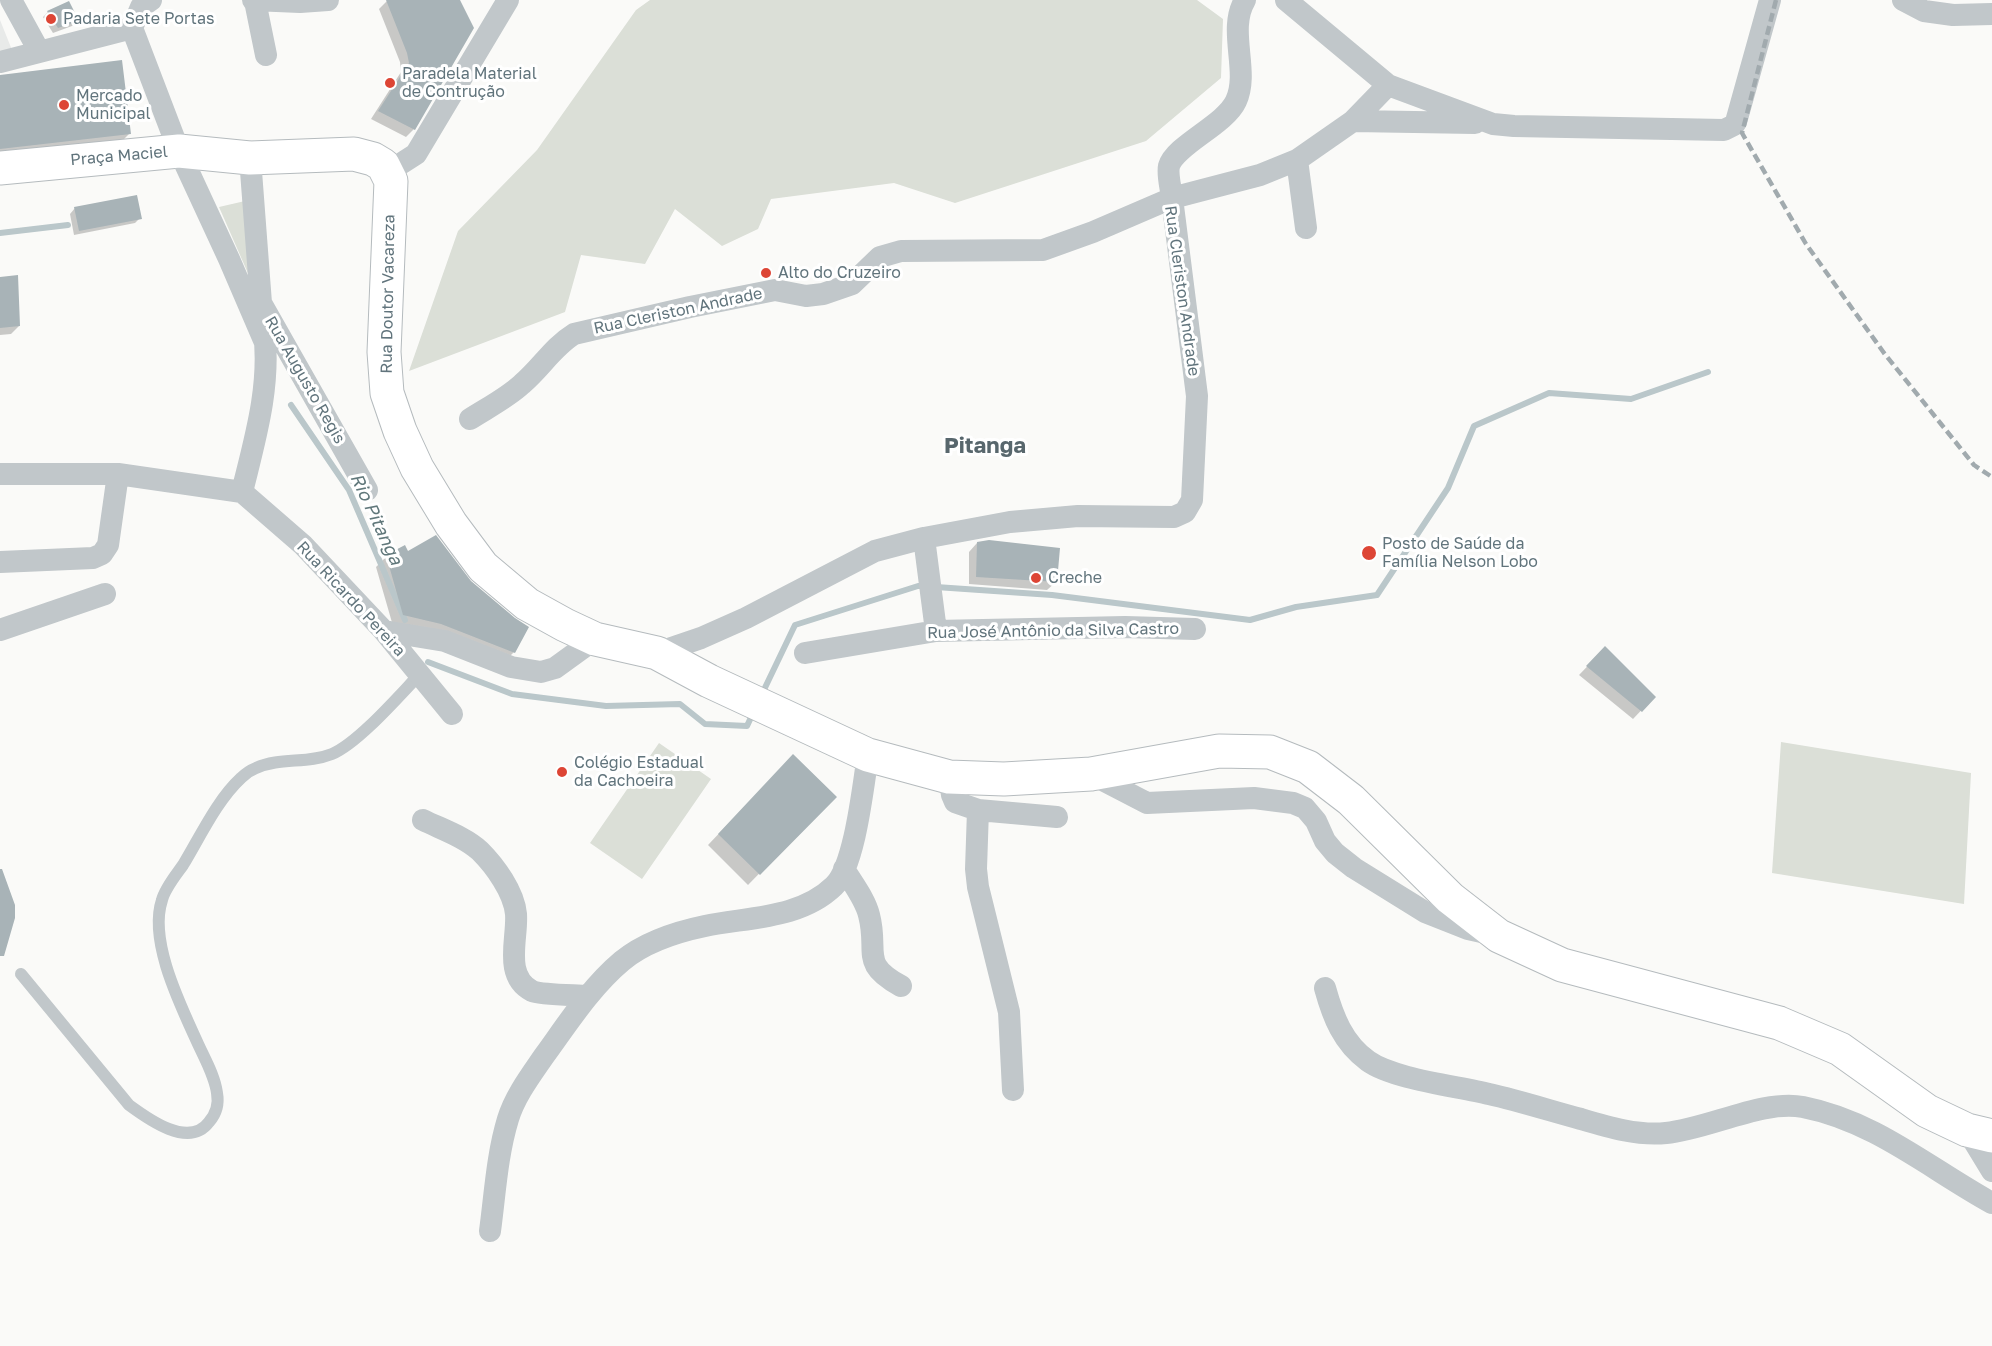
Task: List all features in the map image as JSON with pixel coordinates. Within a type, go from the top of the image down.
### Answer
[{"type":"main road","points":[[178,151],[250,158],[354,154],[373,159],[383,165],[388,172]]},
{"type":"main road","name":"Praça Maciel","points":[[0,168],[178,151]]},
{"type":"main road","name":"Rua Doutor Vacareza","points":[[388,172],[391,181],[384,352],[387,393],[399,431],[417,468],[450,524],[483,567],[527,604],[595,639],[657,652],[709,681],[868,755],[950,777],[1004,779],[1091,774],[1220,751],[1270,752],[1308,768],[1352,800],[1450,898],[1499,936],[1562,965],[1779,1023],[1840,1050],[1927,1111],[1980,1133]]},
{"type":"street","points":[[11,0],[39,51]]},
{"type":"street","points":[[0,62],[132,28],[141,7],[151,0]]},
{"type":"street","points":[[266,55],[254,0],[300,2],[328,0]]},
{"type":"street","points":[[388,172],[416,154],[508,0]]},
{"type":"street","points":[[1245,0],[1238,20],[1240,81],[1236,101],[1216,123],[1172,159],[1169,171],[1172,198],[1260,175],[1297,160],[1353,121],[1388,85]]},
{"type":"street","points":[[1286,0],[1388,85],[1493,124]]},
{"type":"street","points":[[1353,121],[1633,129],[1729,128],[1736,122],[1770,0]]},
{"type":"street","points":[[1903,0],[1924,11],[1953,15],[1992,14]]},
{"type":"street","name":"Praça Maciel","points":[[132,28],[178,151]]},
{"type":"street","points":[[178,151],[229,259],[266,345]]},
{"type":"street","name":"Rua Augusto Regis","points":[[250,158],[261,303],[367,490]]},
{"type":"street","points":[[1297,160],[1306,228]]},
{"type":"street","name":"Rua Cleriston Andrade","points":[[470,419],[521,386],[559,344],[574,334],[775,290],[806,296],[823,294],[852,284],[880,257],[901,251],[1043,250],[1093,232],[1172,198],[1197,396],[1192,500],[1185,512],[1174,517],[1078,516],[1010,522],[924,538],[875,551],[746,618],[701,638],[657,652]]},
{"type":"street","points":[[0,474],[118,474],[243,492],[264,400],[266,345],[261,303]]},
{"type":"street","points":[[0,562],[93,558],[102,554],[108,545],[118,474]]},
{"type":"street","name":"Rua Ricardo Pereira","points":[[243,492],[303,545],[384,631],[452,714]]},
{"type":"street","points":[[924,538],[936,631]]},
{"type":"street","points":[[0,630],[105,594]]},
{"type":"street","name":"Rua José Antônio da Silva Castro","points":[[805,653],[936,631],[1125,627],[1195,629]]},
{"type":"street","points":[[384,631],[445,641],[511,667],[541,672],[555,668],[595,639]]},
{"type":"street","points":[[489,1231],[508,1117],[525,1085],[587,996],[623,960],[663,937],[706,926],[774,916],[816,899],[835,885],[844,869],[855,833],[868,755]]},
{"type":"street","points":[[1091,774],[1147,803],[1254,798],[1293,803],[1305,808],[1316,821],[1326,842],[1335,853],[1392,893],[1425,912],[1468,929],[1499,936]]},
{"type":"street","points":[[950,777],[955,802],[978,810],[1057,818]]},
{"type":"street","points":[[978,810],[976,869],[978,887],[1010,1012],[1012,1090]]},
{"type":"street","points":[[423,820],[479,850],[496,869],[509,893],[516,914],[513,950],[516,970],[522,983],[533,992],[587,996]]},
{"type":"street","points":[[844,869],[868,914],[872,932],[872,959],[882,976],[901,986]]},
{"type":"street","points":[[1325,988],[1333,1017],[1348,1043],[1368,1061],[1391,1072],[1491,1094],[1620,1130],[1664,1133],[1697,1127],[1764,1108],[1801,1106],[1833,1114],[1891,1140],[1992,1203]]},
{"type":"street","points":[[1980,1133],[1992,1172]]},
{"type":"lane","points":[[21,974],[129,1105],[151,1121],[172,1130],[190,1133],[206,1127],[216,1113],[217,1093],[209,1068],[182,1007],[159,940],[158,920],[162,898],[223,801],[241,777],[255,768],[277,762],[310,760],[332,754],[352,742],[419,675]]},
{"type":"shaded area","points":[[650,0],[1197,0],[1223,19],[1221,78],[1146,141],[955,203],[894,183],[771,199],[758,229],[722,246],[675,209],[645,264],[581,255],[565,312],[409,371],[458,231],[537,150],[636,10]]},
{"type":"shaded area","points":[[0,20],[12,50],[0,52]]},
{"type":"shaded area","points":[[245,201],[261,303],[219,207]]},
{"type":"shaded area","points":[[1781,742],[1971,773],[1964,904],[1772,873]]},
{"type":"shaded area","points":[[659,743],[711,779],[642,879],[590,843]]},
{"type":"building","points":[[386,0],[460,0],[474,28],[415,130],[378,111],[409,63]]},
{"type":"building","points":[[69,1],[79,21],[58,28],[47,11]]},
{"type":"building","name":"Mercado Municipal","points":[[122,60],[131,134],[0,149],[0,75]]},
{"type":"building","points":[[137,195],[142,219],[79,231],[74,207]]},
{"type":"building","points":[[18,275],[20,326],[0,328],[0,277]]},
{"type":"building","points":[[436,535],[471,581],[529,627],[515,653],[441,624],[403,615],[386,555],[405,545],[408,551]]},
{"type":"building","points":[[989,540],[1060,548],[1057,582],[976,577],[977,542]]},
{"type":"building","points":[[1605,646],[1656,697],[1642,712],[1586,666]]},
{"type":"building","points":[[793,754],[837,797],[760,875],[718,834]]},
{"type":"building","points":[[0,869],[2,869],[15,905],[15,918],[4,956],[0,956]]},
{"type":"waterway","name":"Rio Pitanga","points":[[0,233],[68,225]]},
{"type":"waterway","points":[[936,587],[1052,595],[1250,620],[1296,607],[1377,595],[1448,488],[1474,426],[1549,393],[1631,399],[1708,372]]},
{"type":"waterway","name":"Rio Pitanga","points":[[291,405],[349,490],[405,620]]},
{"type":"waterway","points":[[761,696],[795,625],[918,586],[925,586]]},
{"type":"waterway","points":[[428,662],[512,694],[606,706],[680,704],[705,724],[747,726],[753,713]]},
{"type":"railway","points":[[1776,0],[1742,133],[1806,244],[1884,353],[1974,465],[1992,477]]},
{"type":"place","name":"Padaria Sete Portas","points":[[51,19]]},
{"type":"place","name":"Paradela Material de Contrução","points":[[390,83]]},
{"type":"place","name":"Mercado Municipal","points":[[64,105]]},
{"type":"place","name":"Alto do Cruzeiro","points":[[766,273]]},
{"type":"place","name":"Posto de Saúde da Família Nelson Lobo","points":[[1369,553]]},
{"type":"place","name":"Creche","points":[[1036,578]]},
{"type":"place","name":"Colégio Estadual da Cachoeira","points":[[562,772]]},
{"type":"district","name":"Pitanga","points":[[985,446]]}]
